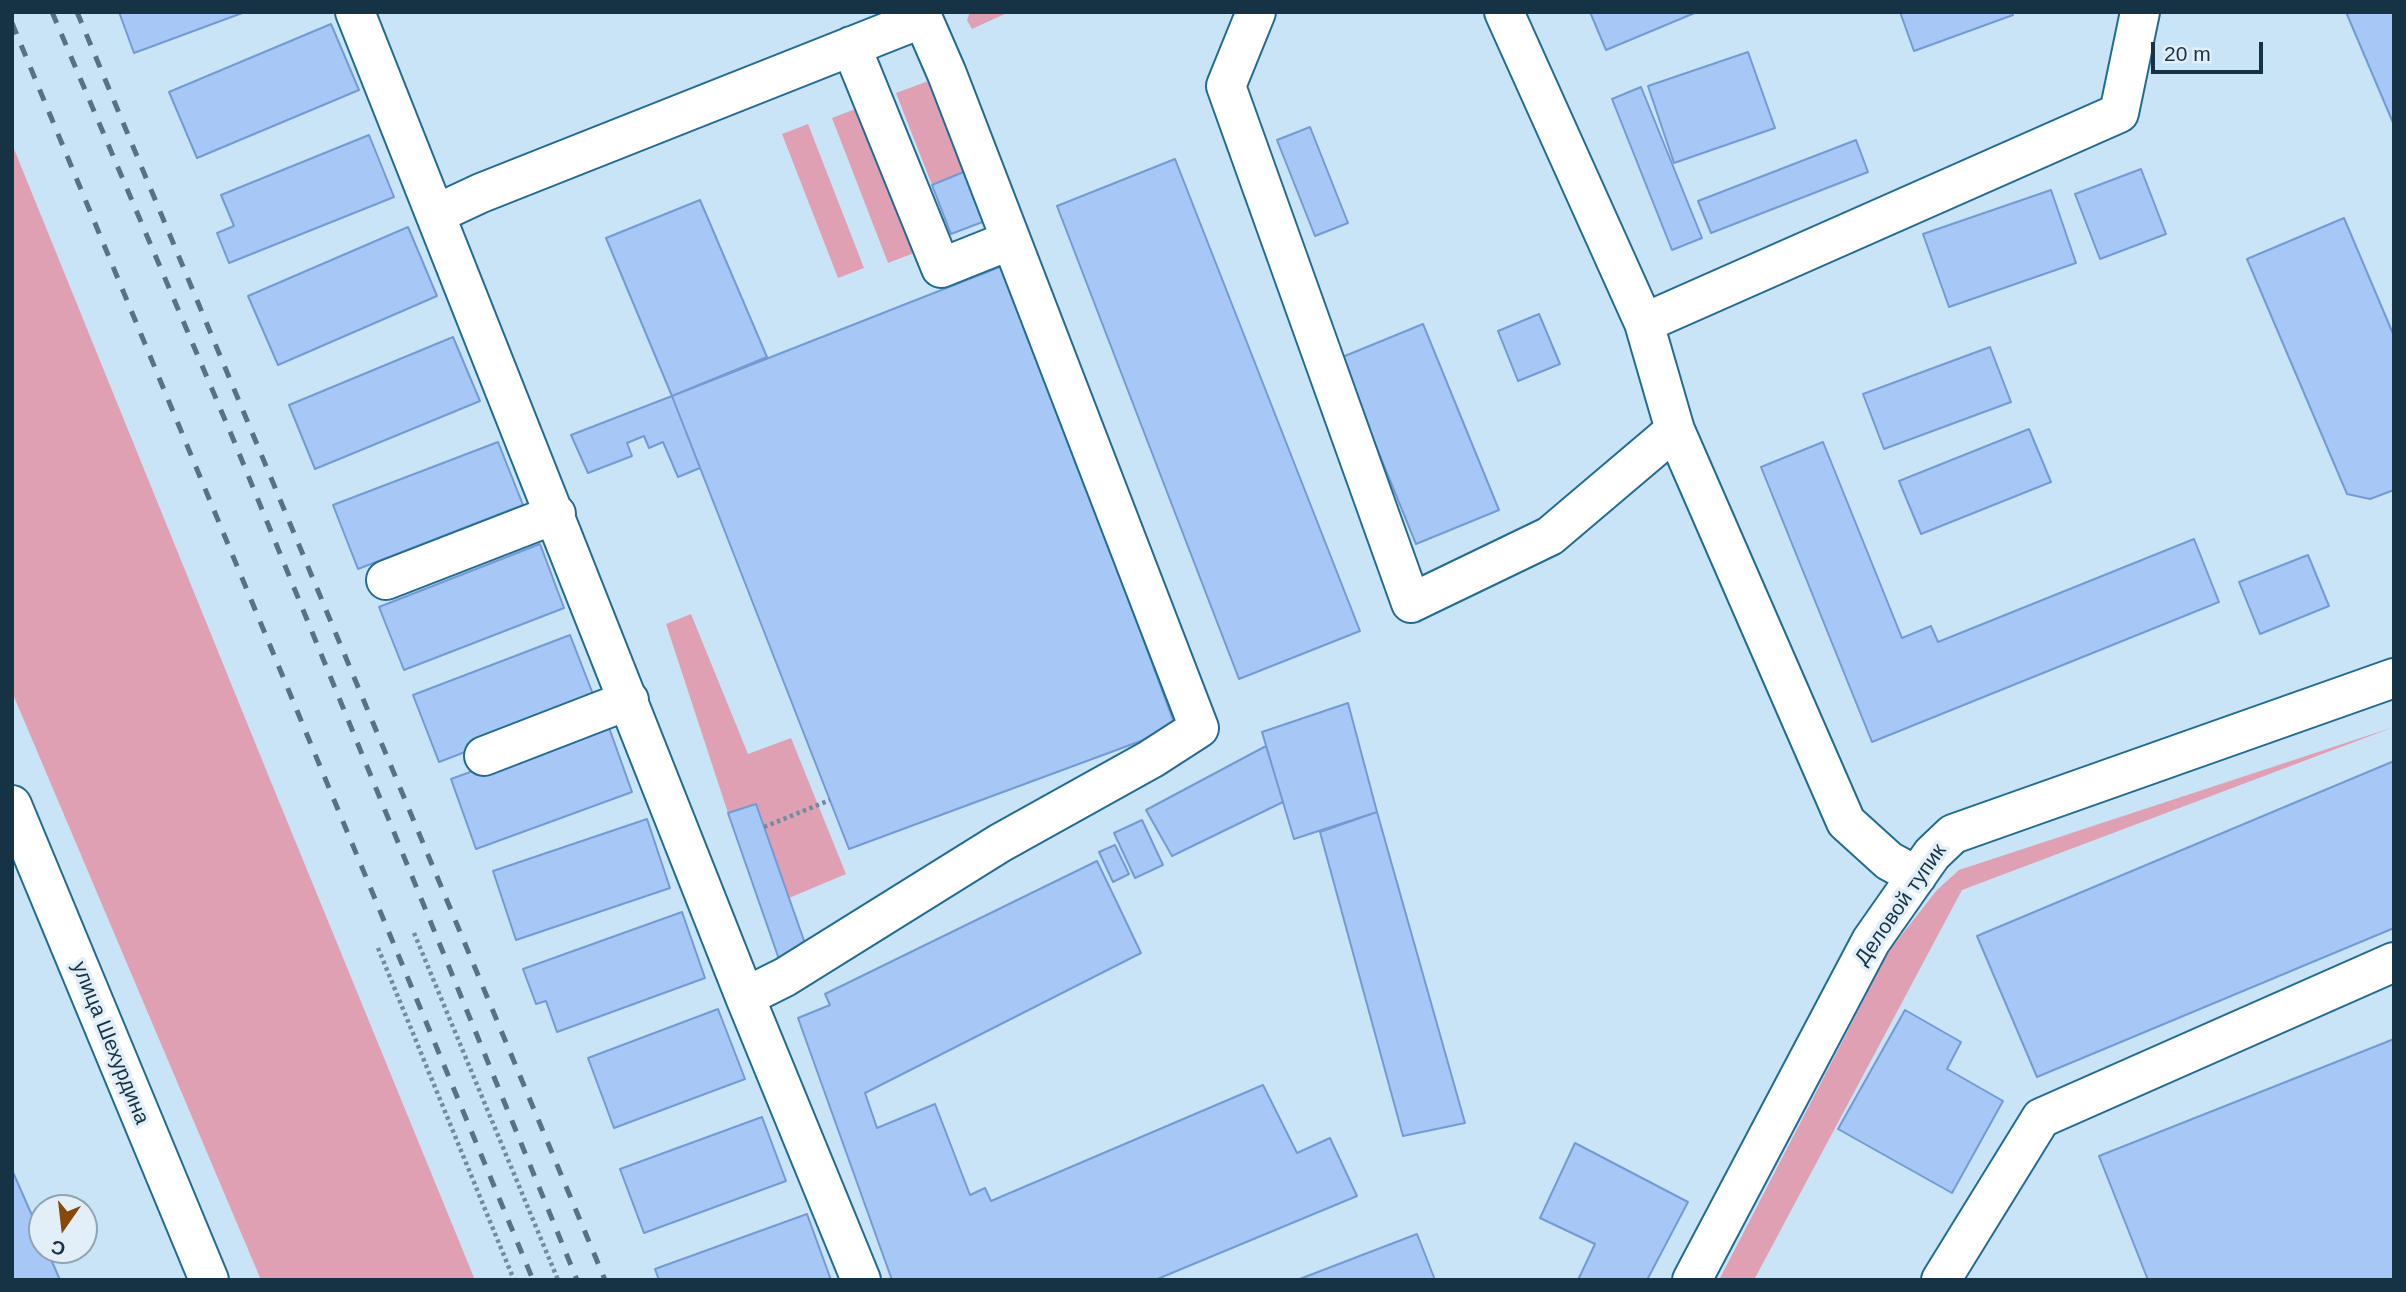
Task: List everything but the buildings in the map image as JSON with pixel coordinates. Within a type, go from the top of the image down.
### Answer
[{"type":"street","points":[[355,12],[556,513],[745,997],[861,1280]]},
{"type":"street","points":[[1256,12],[1226,86],[1411,603],[1550,536],[1675,430]]},
{"type":"street","points":[[1504,12],[1644,323],[1675,430],[1846,822],[1889,861],[1917,876]]},
{"type":"street","points":[[1644,323],[2119,114],[2140,12]]},
{"type":"street","points":[[436,214],[481,193],[851,47],[922,15],[1011,240],[1199,728],[1000,843],[785,977],[745,997]]},
{"type":"street","points":[[851,47],[941,268],[1011,240]]},
{"type":"street","points":[[386,580],[556,513]]},
{"type":"street","name":"Деловой тупик","points":[[1692,1280],[1871,940],[1932,854],[1953,834],[2394,678]]},
{"type":"street","points":[[484,756],[629,701]]},
{"type":"street","name":"улица Шехурдина","points":[[12,805],[209,1280]]},
{"type":"street","points":[[1941,1280],[2040,1118],[2394,962]]},
{"type":"path","points":[[764,827],[830,800]]},
{"type":"path","points":[[414,933],[558,1280]]},
{"type":"path","points":[[378,948],[514,1280]]},
{"type":"shaded area","points":[[970,12],[1009,12],[972,29],[967,20]]},
{"type":"shaded area","points":[[931,80],[966,171],[932,185],[896,93]]},
{"type":"shaded area","points":[[858,108],[914,253],[888,263],[832,118]]},
{"type":"shaded area","points":[[808,124],[864,268],[838,278],[782,134]]},
{"type":"shaded area","points":[[12,144],[475,1280],[261,1280],[12,692]]},
{"type":"shaded area","points":[[691,614],[748,754],[791,738],[846,874],[789,898],[756,804],[728,813],[666,624]]},
{"type":"shaded area","points":[[2394,727],[1962,890],[1754,1280],[1719,1280],[1889,951],[1937,890],[1959,870]]},
{"type":"railway","points":[[52,12],[234,441],[577,1280]]},
{"type":"railway","points":[[77,12],[605,1280]]},
{"type":"railway","points":[[12,23],[533,1280]]}]
